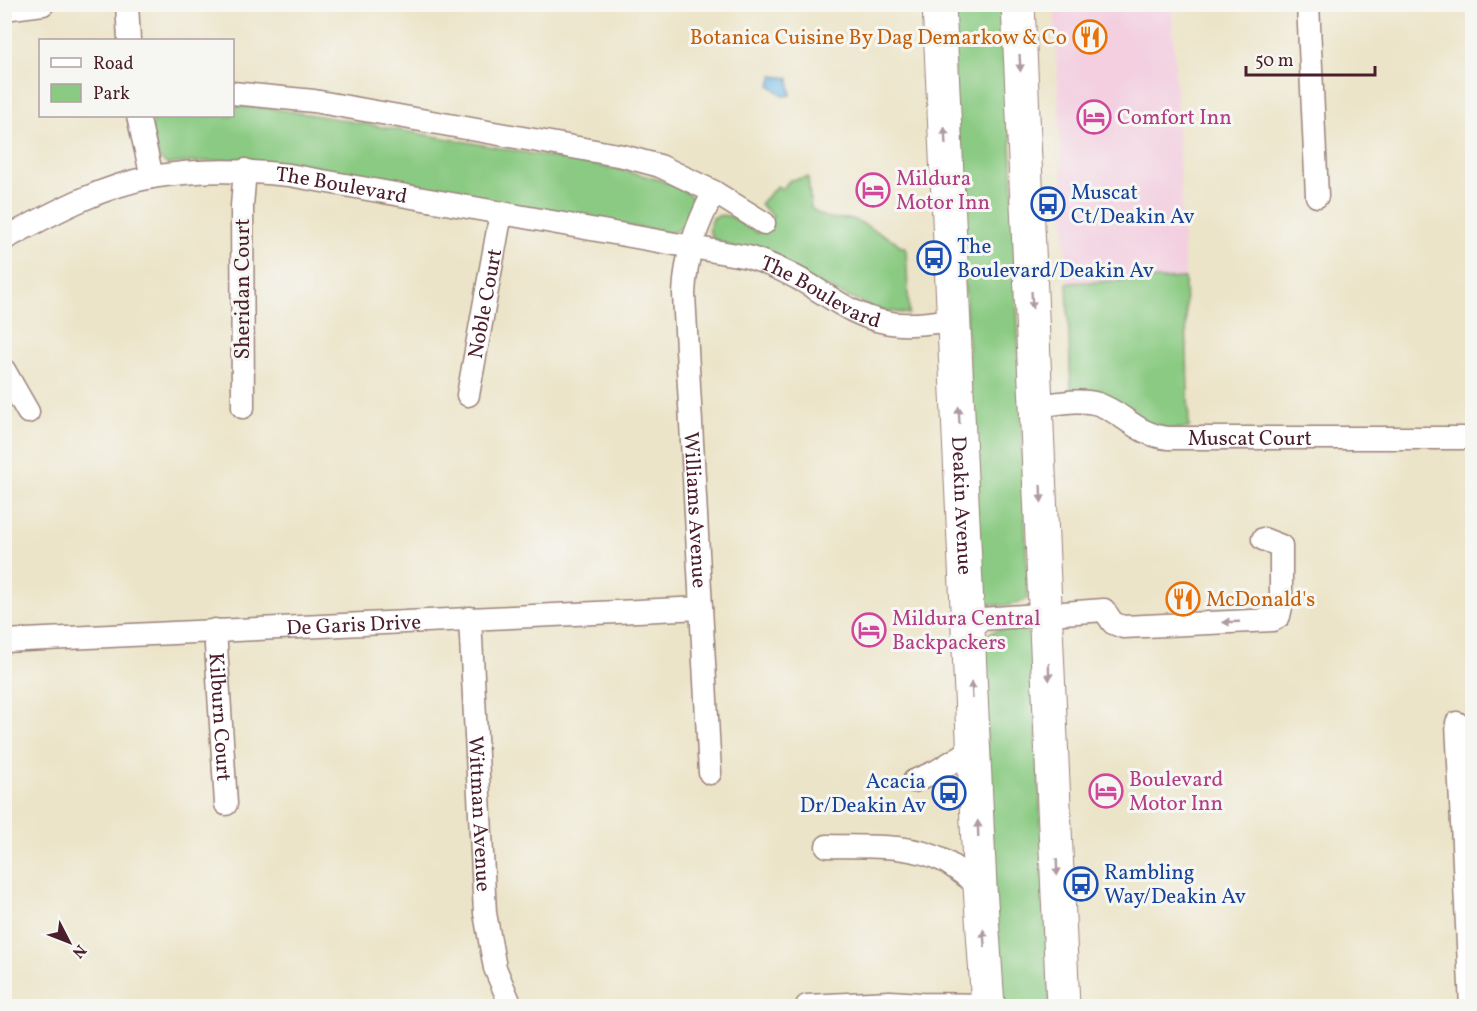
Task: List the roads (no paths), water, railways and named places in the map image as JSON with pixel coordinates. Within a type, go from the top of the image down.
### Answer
[{"type":"highway","name":"Deakin Avenue","points":[[939,4],[988,1000]]},
{"type":"highway","points":[[1017,4],[1063,1006]]},
{"type":"street","points":[[4,9],[43,4]]},
{"type":"street","points":[[127,4],[129,39]]},
{"type":"street","points":[[1308,4],[1317,196]]},
{"type":"street","points":[[234,93],[314,100],[623,156],[660,166],[714,192],[764,223]]},
{"type":"street","points":[[138,117],[152,177]]},
{"type":"street","name":"The Boulevard","points":[[4,239],[70,205],[120,186],[152,177],[245,170],[289,175],[748,257],[773,265],[848,309],[885,322],[899,324],[954,320]]},
{"type":"street","name":"Sheridan Court","points":[[243,407],[242,206],[245,170]]},
{"type":"street","points":[[690,246],[714,192]]},
{"type":"street","name":"Noble Court","points":[[468,395],[501,213]]},
{"type":"street","name":"Williams Avenue","points":[[690,246],[684,294],[711,773]]},
{"type":"street","points":[[4,370],[28,412]]},
{"type":"street","name":"Muscat Court","points":[[1037,406],[1094,403],[1148,434],[1168,438],[1473,438]]},
{"type":"street","points":[[969,620],[1104,610],[1113,623],[1123,627],[1273,620],[1279,616],[1281,607],[1281,546],[1263,539]]},
{"type":"street","points":[[1265,621],[1271,610],[1269,566]]},
{"type":"street","name":"De Garis Drive","points":[[4,641],[701,608]]},
{"type":"street","name":"Wittman Avenue","points":[[470,618],[485,913],[495,968],[511,1006]]},
{"type":"street","name":"Kilburn Court","points":[[215,630],[226,804]]},
{"type":"street","points":[[1457,723],[1471,1006]]},
{"type":"street","points":[[914,781],[937,771],[975,748]]},
{"type":"street","points":[[827,846],[893,849],[927,855],[942,860],[981,888]]},
{"type":"street","points":[[807,1006],[988,1000]]},
{"type":"water","points":[[773,76],[789,78],[791,95],[783,96],[770,85]]},
{"type":"place","name":"Botanica Cuisine By Dag Demarkow & Co","points":[[1090,37]]},
{"type":"place","name":"Comfort Inn","points":[[1094,117]]},
{"type":"place","name":"Mildura Motor Inn","points":[[873,190]]},
{"type":"place","name":"Muscat Ct/Deakin Av","points":[[1048,204]]},
{"type":"place","name":"The Boulevard/Deakin Av","points":[[934,258]]},
{"type":"place","name":"McDonald's","points":[[1183,599]]},
{"type":"place","name":"Mildura Central Backpackers","points":[[869,630]]},
{"type":"place","name":"Boulevard Motor Inn","points":[[1106,791]]},
{"type":"place","name":"Acacia Dr/Deakin Av","points":[[949,793]]},
{"type":"place","name":"Rambling Way/Deakin Av","points":[[1081,884]]}]
